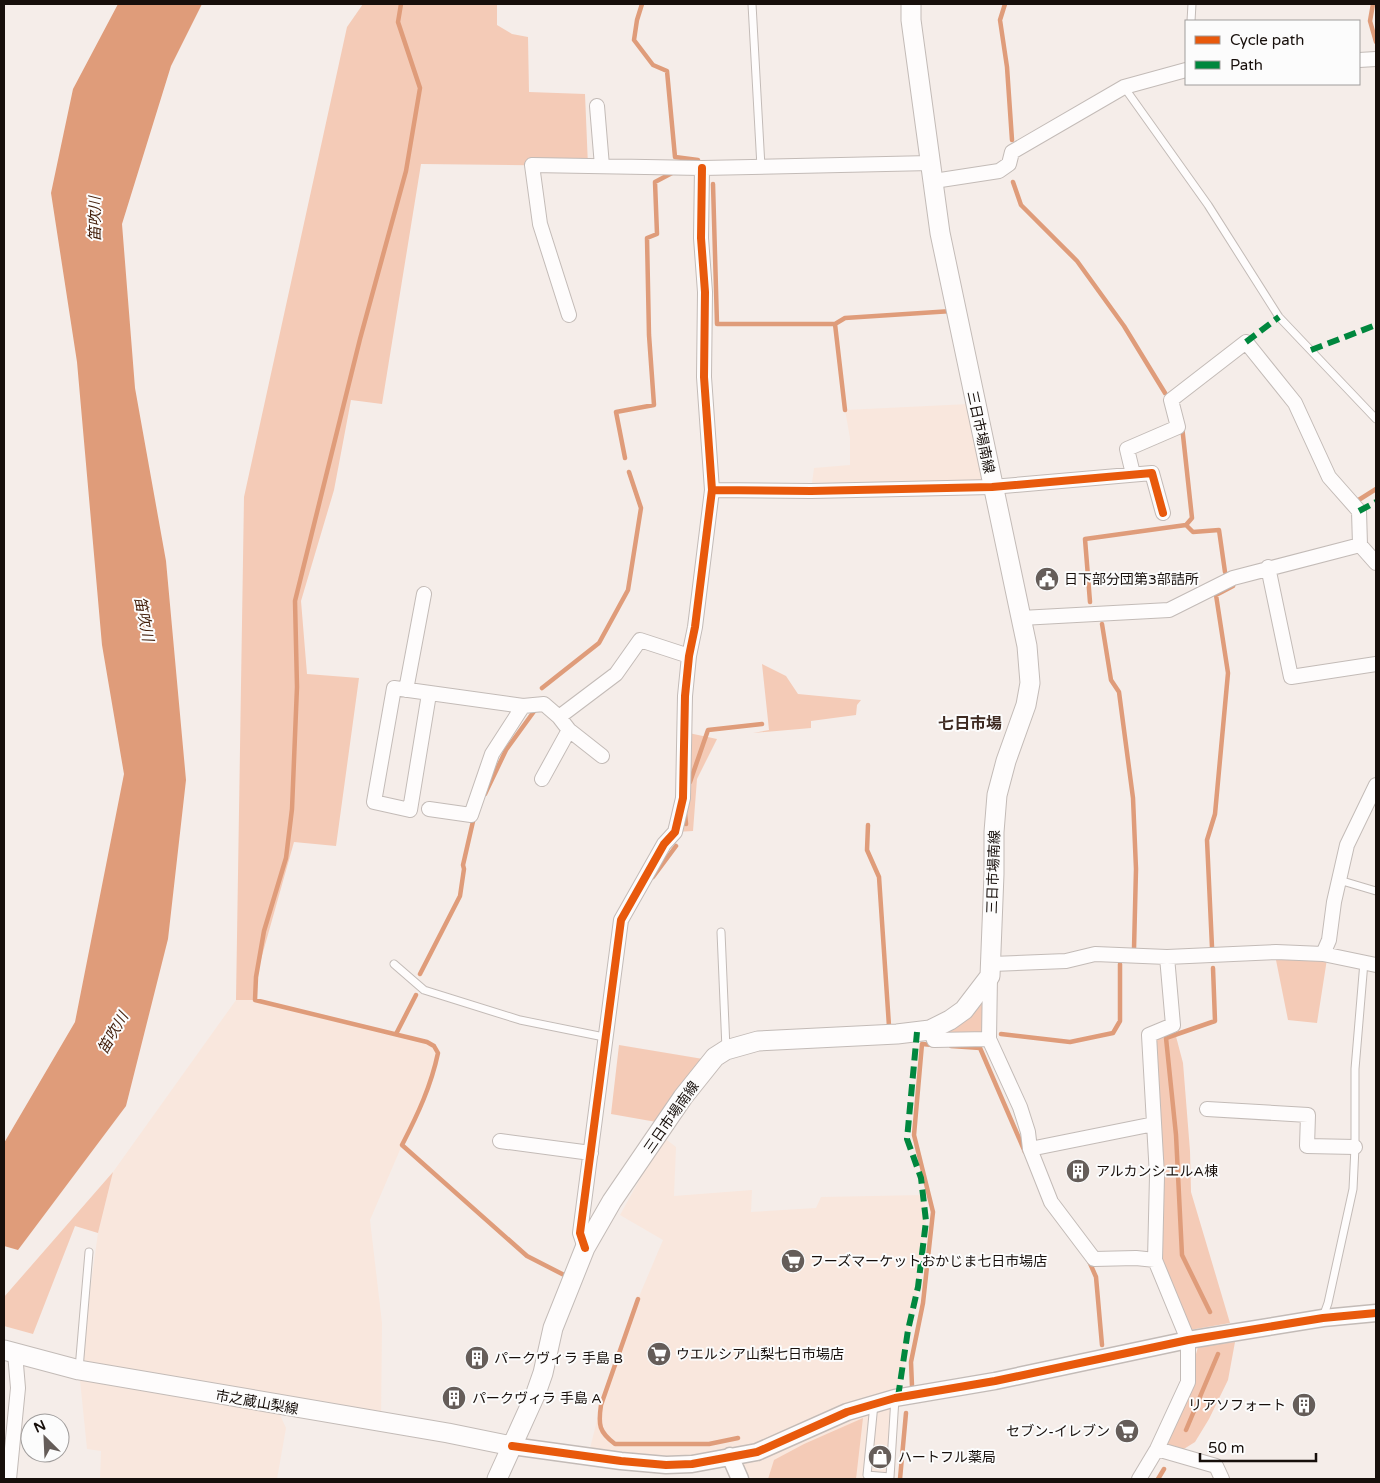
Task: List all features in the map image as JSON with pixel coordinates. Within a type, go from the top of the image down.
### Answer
[{"type":"main road","name":"三日市場南線","points":[[497,1479],[536,1393],[543,1373],[553,1328],[585,1248],[612,1201],[683,1097],[715,1057],[726,1050],[758,1041],[897,1034],[930,1030],[950,1020],[964,1010],[991,970],[991,919],[997,795],[1006,761],[1026,705],[1030,683],[1027,646],[992,487],[950,270],[940,233],[911,20],[912,4]]},
{"type":"main road","name":"市之蔵山梨線","points":[[10,1351],[79,1370],[448,1433],[512,1446]]},
{"type":"street","points":[[1360,60],[1376,59]]},
{"type":"street","points":[[568,315],[540,224],[532,166],[761,168],[818,164],[933,172],[999,171],[1009,164],[1012,152],[1124,87],[1185,70]]},
{"type":"street","points":[[597,106],[602,166]]},
{"type":"street","points":[[585,1248],[580,1233],[604,1037],[621,920],[664,844],[675,832],[683,798],[685,696],[688,656],[695,627],[712,490],[704,377],[705,292],[701,238],[702,168]]},
{"type":"street","points":[[1133,474],[1127,449],[1178,427],[1171,400],[1246,342],[1295,403],[1329,477],[1359,511],[1360,545],[1376,563]]},
{"type":"street","points":[[712,490],[811,491],[992,487],[1152,473],[1163,513]]},
{"type":"street","points":[[1021,618],[1169,610],[1234,578],[1360,545]]},
{"type":"street","points":[[1268,568],[1291,677],[1376,664]]},
{"type":"street","points":[[406,690],[424,594]]},
{"type":"street","points":[[559,717],[616,674],[640,640],[688,656]]},
{"type":"street","points":[[429,694],[410,810],[374,802],[394,688],[523,706],[544,704],[559,717],[569,730],[602,756]]},
{"type":"street","points":[[429,809],[471,815],[492,754],[523,706]]},
{"type":"street","points":[[542,779],[569,730]]},
{"type":"street","points":[[1323,954],[1329,940],[1347,845],[1376,785]]},
{"type":"street","points":[[1155,1260],[1136,1258],[1094,1259],[1051,1202],[1030,1149],[1028,1132],[1020,1107],[989,1039],[991,970],[1066,961],[1094,954],[1167,957],[1276,952],[1323,954],[1370,964]]},
{"type":"street","points":[[1139,1479],[1157,1449],[1188,1382],[1188,1340],[1155,1260],[1157,1176],[1149,1035],[1173,1025],[1167,957]]},
{"type":"street","points":[[930,1030],[934,1040],[989,1039]]},
{"type":"street","points":[[1207,1109],[1308,1115],[1308,1146],[1355,1147]]},
{"type":"street","points":[[1030,1149],[1154,1124]]},
{"type":"street","points":[[500,1141],[591,1153]]},
{"type":"street","points":[[512,1446],[666,1465],[692,1464],[757,1452],[822,1421],[895,1398],[1040,1372],[1188,1340],[1323,1318],[1376,1312]]},
{"type":"street","points":[[9,1479],[18,1388],[10,1351]]},
{"type":"street","points":[[1157,1449],[1216,1466],[1222,1479]]},
{"type":"street","points":[[730,1456],[740,1479]]},
{"type":"lane","points":[[752,4],[761,168]]},
{"type":"lane","points":[[1191,20],[1192,4]]},
{"type":"lane","points":[[1124,87],[1208,205],[1279,317],[1376,419]]},
{"type":"lane","points":[[1339,880],[1376,891]]},
{"type":"lane","points":[[722,932],[726,1050]]},
{"type":"lane","points":[[394,964],[424,990],[520,1020],[604,1037]]},
{"type":"lane","points":[[1323,1318],[1353,1189],[1355,1069],[1370,964]]},
{"type":"lane","points":[[79,1370],[89,1252]]},
{"type":"lane","points":[[874,1404],[867,1475],[890,1477],[895,1398]]},
{"type":"shaded area","points":[[363,4],[497,4],[497,25],[512,34],[528,37],[529,92],[585,94],[588,166],[421,164],[382,404],[351,400],[334,490],[301,601],[307,674],[359,678],[336,846],[294,842],[256,977],[255,1000],[236,1000],[244,497],[347,27]]},
{"type":"shaded area","points":[[969,404],[984,487],[811,491],[814,468],[850,465],[850,438],[845,410]]},
{"type":"shaded area","points":[[762,664],[786,676],[798,694],[861,700],[857,705],[856,715],[811,721],[811,728],[753,733],[769,730]]},
{"type":"shaded area","points":[[684,732],[717,739],[697,779],[693,831],[675,832]]},
{"type":"shaded area","points":[[1275,955],[1327,959],[1317,1023],[1288,1020]]},
{"type":"shaded area","points":[[981,998],[987,999],[981,1039],[939,1035]]},
{"type":"shaded area","points":[[236,1000],[255,1000],[427,1042],[434,1046],[438,1053],[423,1103],[402,1145],[370,1220],[382,1323],[381,1423],[276,1406],[286,1428],[277,1479],[100,1479],[101,1451],[87,1449],[79,1370],[98,1233],[113,1172]]},
{"type":"shaded area","points":[[1173,1025],[1183,1063],[1190,1151],[1191,1192],[1230,1323],[1184,1331],[1155,1260],[1149,1035]]},
{"type":"shaded area","points":[[619,1045],[709,1060],[662,1123],[611,1114]]},
{"type":"shaded area","points":[[663,1137],[676,1147],[674,1196],[752,1190],[751,1212],[816,1208],[821,1197],[924,1195],[926,1220],[918,1287],[899,1389],[895,1479],[762,1479],[739,1476],[729,1456],[692,1464],[588,1456],[601,1405],[638,1299],[663,1240],[620,1215]]},
{"type":"shaded area","points":[[113,1172],[98,1233],[75,1226],[33,1334],[4,1326],[4,1297]]},
{"type":"shaded area","points":[[1235,1342],[1228,1380],[1209,1419],[1195,1442],[1179,1452],[1157,1449],[1188,1382],[1198,1347]]},
{"type":"shaded area","points":[[863,1418],[856,1479],[768,1479],[774,1460],[804,1444]]},
{"type":"water","name":"笛吹川","points":[[118,4],[202,4],[171,66],[122,224],[135,388],[166,561],[186,780],[168,939],[126,1106],[18,1250],[4,1246],[4,1143],[75,1022],[124,774],[102,645],[77,362],[51,193],[73,89]]},
{"type":"waterway","points":[[401,4],[398,22],[420,88],[406,171],[360,339],[295,601],[297,687],[292,809],[286,858],[264,931],[256,977],[255,1000],[427,1042],[434,1046],[438,1053],[432,1077],[419,1111],[402,1145],[527,1256],[568,1277]]},
{"type":"waterway","points":[[642,4],[634,40],[653,65],[667,71],[675,157],[698,160]]},
{"type":"waterway","points":[[1005,4],[1000,20],[1007,67],[1012,140]]},
{"type":"waterway","points":[[1373,4],[1370,21],[1376,42]]},
{"type":"waterway","points":[[625,458],[616,412],[654,405],[649,335],[647,238],[657,234],[655,182],[672,173]]},
{"type":"waterway","points":[[1013,182],[1021,205],[1077,261],[1124,326],[1165,393]]},
{"type":"waterway","points":[[713,184],[717,324],[835,324],[845,410]]},
{"type":"waterway","points":[[835,324],[845,318],[952,311]]},
{"type":"waterway","points":[[1182,426],[1192,518],[1186,525],[1193,532],[1219,530],[1225,572]]},
{"type":"waterway","points":[[542,688],[599,643],[628,590],[641,508],[629,472]]},
{"type":"waterway","points":[[1357,501],[1376,489]]},
{"type":"waterway","points":[[1090,602],[1085,539],[1186,525]]},
{"type":"waterway","points":[[1212,947],[1207,840],[1215,814],[1228,673],[1216,595],[1233,586]]},
{"type":"waterway","points":[[1102,624],[1111,680],[1119,692],[1133,798],[1136,869],[1134,949]]},
{"type":"waterway","points":[[485,794],[506,750],[535,710]]},
{"type":"waterway","points":[[690,782],[708,730],[762,724]]},
{"type":"waterway","points":[[685,814],[686,824]]},
{"type":"waterway","points":[[420,974],[460,896],[463,865],[474,817]]},
{"type":"waterway","points":[[868,825],[867,850],[879,877],[889,1026]]},
{"type":"waterway","points":[[653,877],[676,846]]},
{"type":"waterway","points":[[1001,1034],[1070,1042],[1113,1033],[1120,1021],[1120,964]]},
{"type":"waterway","points":[[1210,1312],[1182,1255],[1176,1135],[1166,1038],[1215,1021],[1213,968]]},
{"type":"waterway","points":[[396,1034],[416,995]]},
{"type":"waterway","points":[[912,1386],[911,1362],[923,1303],[933,1212],[914,1135],[922,1044],[933,1045]]},
{"type":"waterway","points":[[951,1046],[980,1048],[1025,1152]]},
{"type":"waterway","points":[[1089,1261],[1096,1277],[1102,1345]]},
{"type":"waterway","points":[[638,1299],[601,1405],[600,1423],[603,1432],[615,1444],[709,1444],[738,1438]]},
{"type":"waterway","points":[[1186,1430],[1218,1354]]},
{"type":"waterway","points":[[900,1479],[906,1413]]},
{"type":"waterway","points":[[1158,1479],[1164,1469]]},
{"type":"marked path","points":[[1246,342],[1279,317]]},
{"type":"marked path","points":[[1311,350],[1376,325]]},
{"type":"marked path","points":[[1359,511],[1376,502]]},
{"type":"marked path","points":[[898,1397],[908,1330],[918,1287],[926,1221],[921,1178],[907,1139],[917,1032]]},
{"type":"cycle path","points":[[585,1248],[580,1233],[621,920],[664,844],[675,832],[683,798],[685,696],[712,490],[704,377],[705,292],[701,238],[702,168]]},
{"type":"cycle path","points":[[712,490],[811,491],[992,487],[1152,473],[1163,513]]},
{"type":"cycle path","points":[[512,1446],[621,1461],[666,1465],[692,1464],[757,1452],[847,1412],[895,1398],[995,1381],[1188,1340],[1323,1318],[1376,1313]]},
{"type":"place","name":"日下部分団第3部詰所","points":[[1047,579]]},
{"type":"place","name":"アルカンシエルA棟","points":[[1078,1171]]},
{"type":"place","name":"フーズマーケットおかじま七日市場店","points":[[793,1261]]},
{"type":"place","name":"ウエルシア山梨七日市場店","points":[[659,1354]]},
{"type":"place","name":"パークヴィラ 手島 B","points":[[477,1358]]},
{"type":"place","name":"パークヴィラ 手島 A","points":[[454,1398]]},
{"type":"place","name":"リアソフォート","points":[[1304,1405]]},
{"type":"place","name":"セブン-イレブン","points":[[1127,1431]]},
{"type":"place","name":"ハートフル薬局","points":[[880,1457]]},
{"type":"district","name":"七日市場","points":[[970,723]]}]
